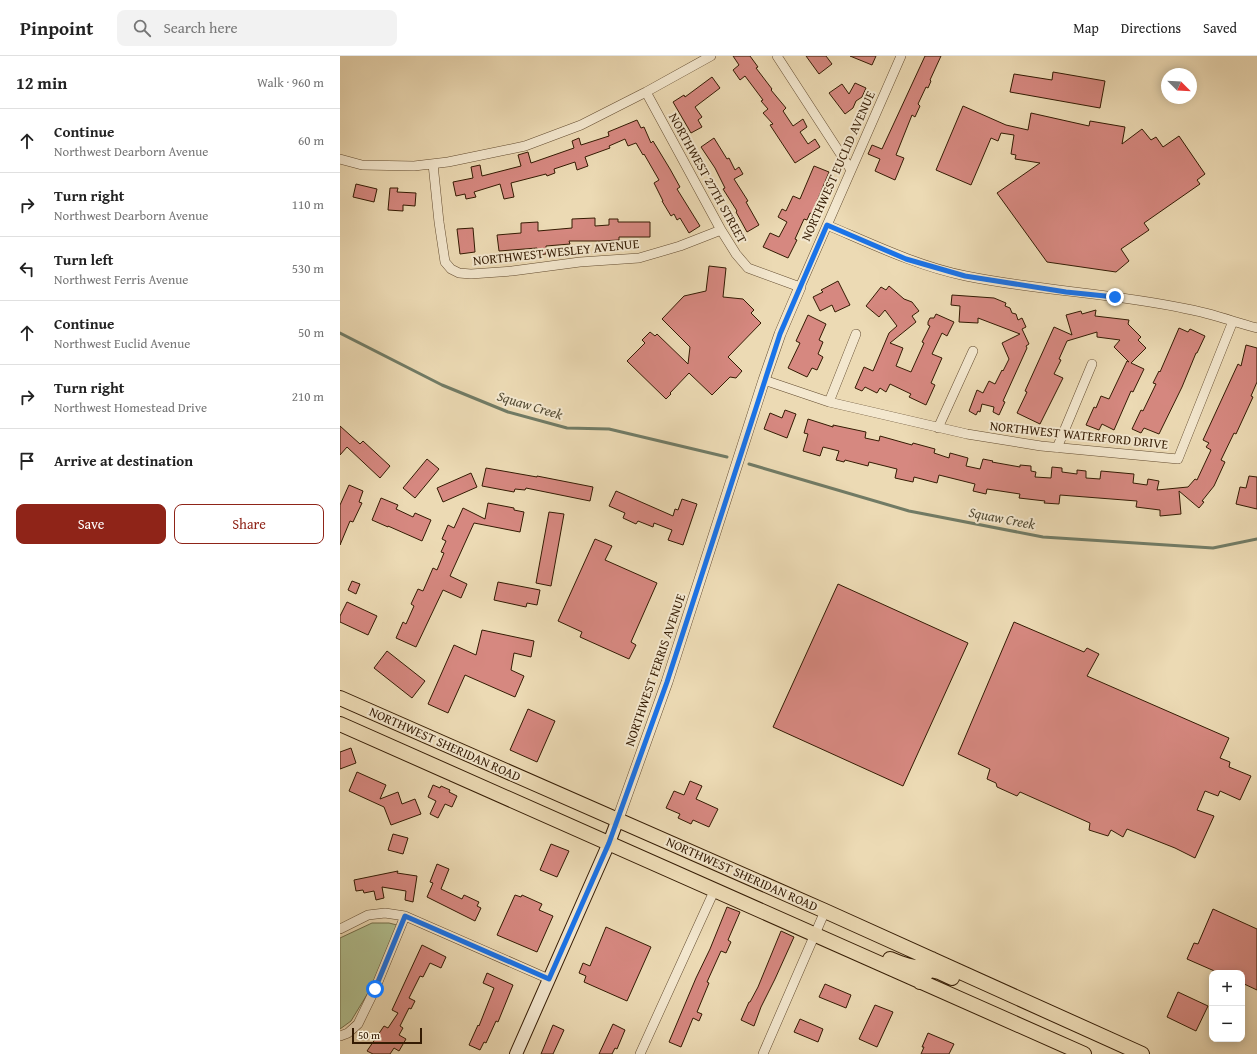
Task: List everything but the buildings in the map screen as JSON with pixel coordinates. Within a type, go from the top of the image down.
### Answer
[{"type":"main road","name":"NORTHWEST SHERIDAN ROAD","points":[[340,698],[932,958],[1142,1054]]},
{"type":"main road","name":"NORTHWEST SHERIDAN ROAD","points":[[340,724],[715,889],[814,935],[1084,1054]]},
{"type":"main road","name":"NORTHWEST FERRIS AVENUE","points":[[516,1054],[609,843],[618,819]]},
{"type":"main road","points":[[853,952],[875,952],[904,964],[919,968],[926,966],[932,958]]},
{"type":"main road","points":[[920,982],[925,974],[931,970],[1005,1002],[1026,1009],[1044,1010]]},
{"type":"street","points":[[340,159],[362,165],[414,166],[448,162],[525,146],[581,125],[646,92],[711,56]]},
{"type":"street","points":[[777,56],[851,170]]},
{"type":"street","name":"NORTHWEST EUCLID AVENUE","points":[[800,287],[901,56]]},
{"type":"street","name":"NORTHWEST 27TH STREET","points":[[646,92],[720,230],[736,254],[748,268],[800,287]]},
{"type":"street","name":"NORTHWEST WESLEY AVENUE","points":[[433,164],[438,222],[445,262],[451,269],[459,273],[471,274],[512,271],[580,262],[640,258],[680,246],[720,230]]},
{"type":"street","points":[[827,225],[906,259],[965,276],[1004,283],[1115,297],[1188,309],[1257,328]]},
{"type":"street","name":"NORTHWEST FERRIS AVENUE","points":[[618,819],[672,667],[764,380],[780,334],[800,287]]},
{"type":"street","name":"NORTHWEST WATERFORD DRIVE","points":[[764,380],[829,402],[967,434],[1057,448],[1178,459],[1233,322]]},
{"type":"street","points":[[829,402],[856,334]]},
{"type":"street","points":[[938,428],[973,351]]},
{"type":"street","points":[[1057,448],[1092,364]]},
{"type":"street","points":[[640,1054],[715,889]]},
{"type":"street","points":[[762,1054],[825,911]]},
{"type":"street","points":[[340,929],[368,915],[385,913],[405,916],[549,979]]},
{"type":"street","points":[[340,1036],[348,1033],[358,1024],[375,989],[405,916]]},
{"type":"green space","points":[[372,923],[389,923],[397,925],[371,988],[351,1021],[340,1029],[340,938]]},
{"type":"waterway","name":"Squaw Creek","points":[[340,333],[442,385],[508,412],[567,428],[609,429],[727,457]]},
{"type":"waterway","name":"Squaw Creek","points":[[749,464],[909,511],[1043,537],[1213,548],[1257,539]]},
{"type":"route","points":[[375,989],[405,916],[549,979],[609,843],[618,819],[667,682],[780,334],[827,225],[906,259],[965,276],[1066,292],[1115,297]]}]
